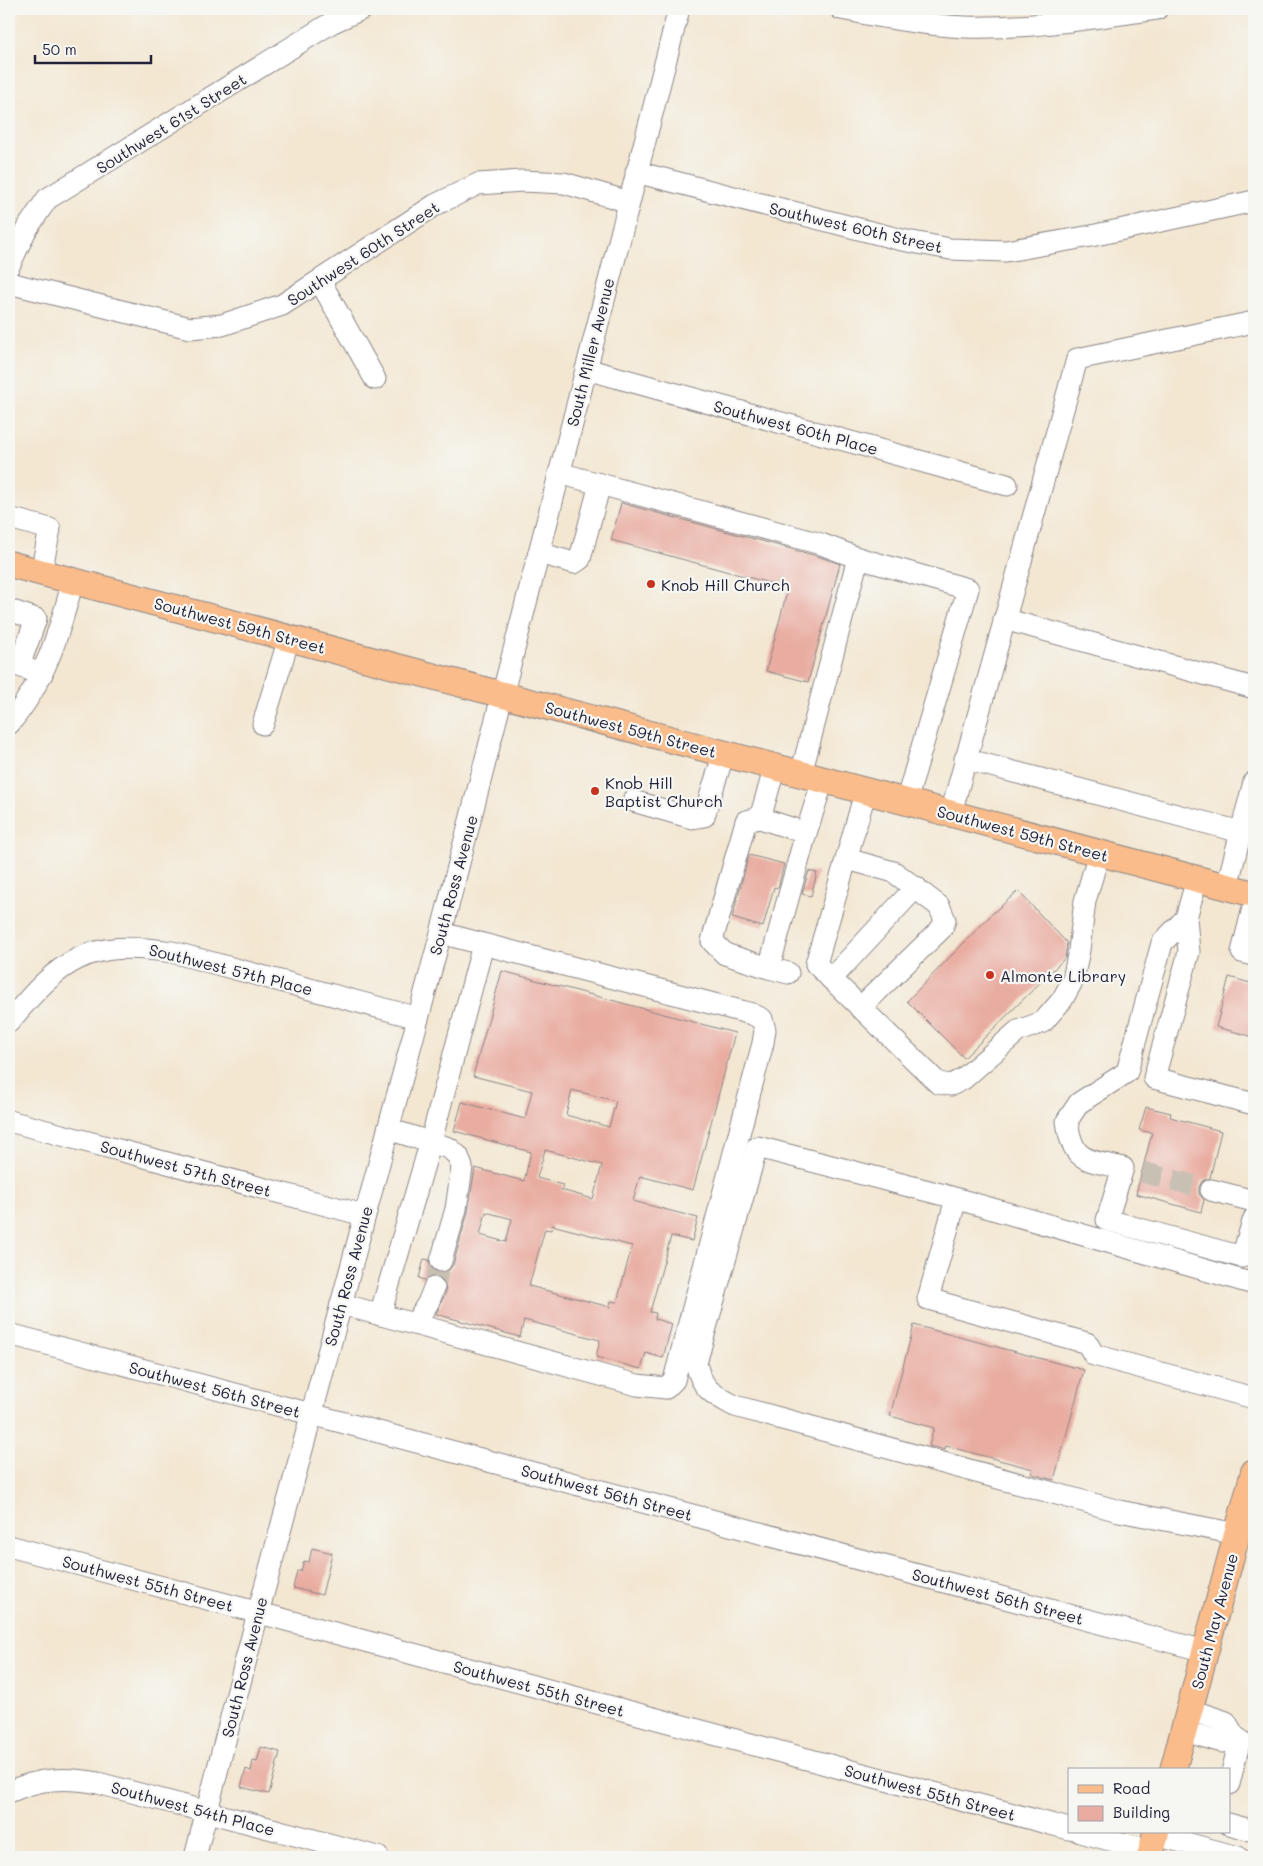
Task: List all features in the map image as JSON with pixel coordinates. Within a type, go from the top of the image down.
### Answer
[{"type":"main road","name":"Southwest 59th Street","points":[[9,564],[1254,894]]},
{"type":"main road","name":"South May Avenue","points":[[1175,1768],[1254,1472]]},
{"type":"street","name":"Southwest 61st Street","points":[[9,266],[26,230],[47,199],[331,24],[362,9]]},
{"type":"street","name":"South Miller Avenue","points":[[502,695],[679,9]]},
{"type":"street","points":[[841,9],[906,21],[965,27],[1023,26],[1157,9]]},
{"type":"street","name":"Southwest 60th Street","points":[[636,172],[902,240],[950,249],[1006,251],[1091,236],[1254,200]]},
{"type":"street","name":"Southwest 60th Street","points":[[9,283],[190,328],[222,325],[282,306],[435,205],[478,184],[522,181],[564,182],[629,202]]},
{"type":"street","points":[[320,280],[375,379]]},
{"type":"street","points":[[950,813],[1077,359],[1254,322]]},
{"type":"street","name":"Southwest 60th Place","points":[[586,368],[1007,484]]},
{"type":"street","points":[[559,473],[821,544],[858,558],[968,589],[906,802]]},
{"type":"street","points":[[539,553],[574,563],[580,559],[600,484]]},
{"type":"street","points":[[9,518],[50,529],[41,572]]},
{"type":"street","points":[[806,833],[760,818],[746,821],[712,941],[725,954],[778,971],[806,833],[812,777],[858,558]]},
{"type":"street","points":[[9,724],[23,707],[42,674],[56,642],[73,580]]},
{"type":"street","points":[[9,610],[36,619],[14,667],[42,674]]},
{"type":"street","points":[[1004,619],[1254,688]]},
{"type":"street","points":[[263,724],[289,638]]},
{"type":"street","name":"South Ross Avenue","points":[[195,1857],[258,1612],[441,933],[502,695]]},
{"type":"street","points":[[633,801],[692,818],[704,816],[724,753]]},
{"type":"street","points":[[965,759],[1241,832]]},
{"type":"street","points":[[760,818],[776,767]]},
{"type":"street","points":[[1227,886],[1254,782]]},
{"type":"street","points":[[866,790],[816,964],[938,1083],[952,1085],[962,1080],[1018,1031],[1043,1022],[1062,1000],[1073,980],[1085,901],[1099,853]]},
{"type":"street","points":[[847,859],[894,872],[939,906],[945,920],[942,928],[860,1008]]},
{"type":"street","points":[[1154,1078],[1189,952],[1186,918],[1197,879]]},
{"type":"street","points":[[831,979],[916,887]]},
{"type":"street","points":[[1254,904],[1242,952],[1254,955]]},
{"type":"street","points":[[1186,918],[1162,943],[1127,1072],[1078,1103],[1067,1120],[1070,1143],[1085,1159],[1132,1170],[1107,1220],[1242,1257],[1254,1218]]},
{"type":"street","points":[[341,1304],[637,1384],[666,1388],[674,1380],[764,1036],[765,1030],[762,1020],[752,1014],[441,933]]},
{"type":"street","points":[[380,1315],[431,1141],[483,945]]},
{"type":"street","name":"Southwest 57th Place","points":[[9,1022],[41,985],[72,960],[93,952],[142,947],[172,952],[418,1018]]},
{"type":"street","points":[[1127,1072],[1254,1104]]},
{"type":"street","name":"Southwest 57th Street","points":[[9,1121],[364,1215]]},
{"type":"street","points":[[388,1129],[431,1141],[449,1148],[458,1156],[462,1167],[456,1209],[441,1261]]},
{"type":"street","points":[[1237,1534],[1119,1510],[735,1406],[712,1394],[700,1381],[696,1363],[758,1147],[956,1199],[1254,1284]]},
{"type":"street","points":[[1211,1190],[1254,1201]]},
{"type":"street","points":[[956,1199],[928,1299],[1087,1343],[1094,1355],[1254,1398]]},
{"type":"street","points":[[415,1324],[428,1303],[434,1288]]},
{"type":"street","name":"Southwest 56th Street","points":[[9,1334],[1205,1651]]},
{"type":"street","name":"Southwest 55th Street","points":[[9,1546],[1068,1830]]},
{"type":"street","points":[[1187,1721],[1222,1719],[1230,1724],[1234,1736],[1238,1738],[1240,1743],[1230,1780]]},
{"type":"street","name":"Southwest 54th Place","points":[[9,1792],[26,1784],[49,1779],[73,1778],[378,1857]]},
{"type":"street","points":[[1230,1824],[1254,1831]]},
{"type":"street","points":[[1092,1834],[1238,1857]]},
{"type":"street","points":[[1251,1857],[1254,1841]]},
{"type":"building","points":[[621,503],[817,556],[840,564],[808,682],[766,671],[788,588],[611,540]]},
{"type":"building","points":[[749,855],[784,864],[778,888],[774,887],[763,927],[732,918]]},
{"type":"building","points":[[809,871],[817,873],[811,896],[802,894]]},
{"type":"building","name":"Almonte Library","points":[[1018,891],[1067,943],[1065,958],[964,1058],[907,1001],[992,914]]},
{"type":"building","points":[[502,971],[735,1033],[693,1190],[640,1176],[633,1201],[698,1218],[692,1241],[671,1236],[650,1312],[656,1313],[655,1319],[672,1324],[663,1358],[646,1353],[641,1369],[596,1357],[600,1340],[524,1320],[520,1337],[436,1314],[446,1292],[444,1281],[433,1276],[425,1280],[419,1278],[424,1259],[429,1260],[432,1269],[438,1273],[449,1270],[453,1265],[468,1212],[475,1168],[524,1181],[531,1152],[454,1131],[462,1102],[525,1119],[532,1091],[473,1076]],"holes":[[[572,1090],[616,1101],[609,1127],[566,1115]],[[545,1150],[602,1165],[593,1199],[561,1190],[563,1185],[537,1178]],[[486,1212],[512,1219],[506,1242],[480,1235]],[[552,1225],[632,1246],[617,1302],[611,1301],[610,1307],[529,1286],[545,1229],[551,1230]]]},
{"type":"building","points":[[1229,977],[1254,984],[1254,1037],[1216,1027]]},
{"type":"building","points":[[1146,1107],[1171,1113],[1170,1117],[1221,1131],[1210,1178],[1202,1181],[1199,1187],[1199,1194],[1204,1200],[1201,1212],[1136,1194],[1152,1133],[1139,1130]]},
{"type":"building","points":[[914,1325],[1084,1370],[1054,1480],[1032,1474],[1033,1469],[946,1446],[945,1450],[929,1446],[934,1428],[890,1416]]},
{"type":"building","points":[[312,1548],[332,1553],[322,1595],[293,1588],[297,1571],[301,1571],[304,1561],[309,1562]]},
{"type":"building","points":[[261,1747],[280,1752],[269,1794],[241,1787],[246,1769],[251,1771],[253,1761],[257,1762]]},
{"type":"tunnel","points":[[1142,1172],[1211,1190]]},
{"type":"tunnel","points":[[434,1288],[441,1261]]},
{"type":"place","name":"Knob Hill Church","points":[[651,584]]},
{"type":"place","name":"Knob Hill Baptist Church","points":[[595,791]]},
{"type":"place","name":"Almonte Library","points":[[990,975]]}]
